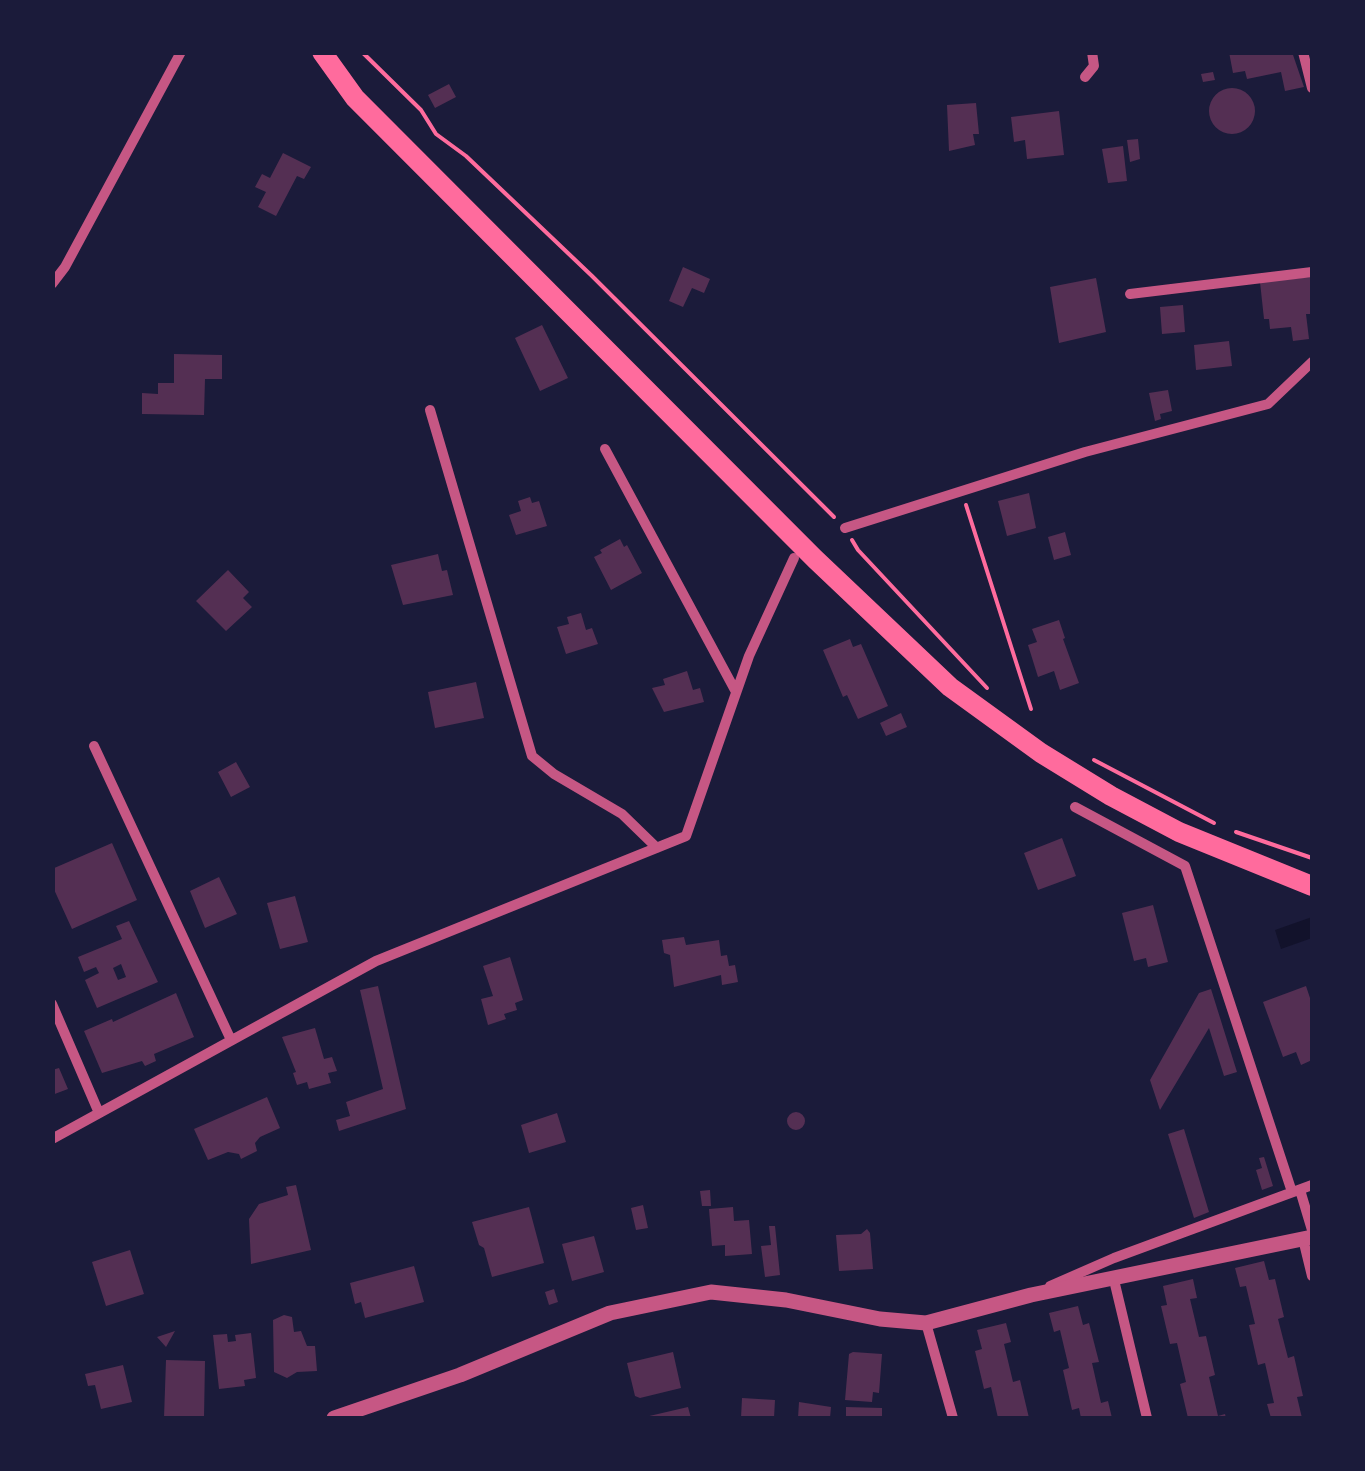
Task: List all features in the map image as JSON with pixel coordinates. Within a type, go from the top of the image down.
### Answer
[{"type":"main road","points":[[322,52],[355,98],[816,559],[950,687],[1041,753],[1111,796],[1194,838],[1312,886]]},
{"type":"street","points":[[52,284],[65,267],[181,52]]},
{"type":"street","points":[[1085,78],[1094,66],[1092,52]]},
{"type":"street","points":[[1304,52],[1312,88]]},
{"type":"street","points":[[1130,294],[1312,272]]},
{"type":"street","points":[[846,528],[1084,452],[1268,404],[1312,362]]},
{"type":"street","points":[[430,410],[532,756],[622,814],[656,848]]},
{"type":"street","points":[[605,450],[736,692]]},
{"type":"street","points":[[52,1139],[376,961],[686,836],[749,656],[794,558]]},
{"type":"street","points":[[94,746],[232,1040]]},
{"type":"street","points":[[1075,808],[1185,866],[1310,1236],[1312,1276]]},
{"type":"street","points":[[52,1004],[99,1113]]},
{"type":"street","points":[[1031,1295],[1114,1258],[1312,1184]]},
{"type":"street","points":[[334,1418],[460,1375],[610,1313],[711,1292],[786,1300],[926,1324],[1031,1295],[1310,1236]]},
{"type":"street","points":[[1114,1280],[1147,1418]]},
{"type":"street","points":[[926,1324],[953,1418]]},
{"type":"path","points":[[362,52],[422,110],[436,134],[466,156],[578,262],[846,528],[858,550],[992,693]]},
{"type":"path","points":[[962,492],[1032,709]]},
{"type":"path","points":[[1080,753],[1221,827],[1312,858]]},
{"type":"shaded area","points":[[1312,917],[1312,938],[1281,949],[1275,930]]},
{"type":"building","points":[[1229,52],[1292,52],[1304,87],[1285,91],[1281,72],[1247,79],[1245,71],[1233,73]]},
{"type":"building","points":[[1213,72],[1215,80],[1203,82],[1201,74]]},
{"type":"building","points":[[449,84],[456,97],[435,108],[428,95]]},
{"type":"building","points":[[1232,88],[1248,95],[1255,111],[1248,127],[1232,134],[1216,127],[1209,111],[1216,95]]},
{"type":"building","points":[[976,103],[979,134],[973,134],[975,145],[949,151],[947,105]]},
{"type":"building","points":[[1059,111],[1064,155],[1027,159],[1025,140],[1014,142],[1011,117]]},
{"type":"building","points":[[1138,139],[1140,159],[1130,162],[1127,140]]},
{"type":"building","points":[[1123,146],[1127,181],[1108,183],[1102,149]]},
{"type":"building","points":[[283,153],[311,167],[304,179],[297,176],[276,216],[258,207],[266,192],[255,187],[262,174],[270,178]]},
{"type":"building","points":[[683,267],[710,279],[704,293],[692,288],[683,307],[669,301]]},
{"type":"building","points":[[1311,277],[1312,314],[1306,314],[1309,339],[1293,341],[1291,327],[1270,329],[1269,319],[1264,319],[1260,282]]},
{"type":"building","points":[[1096,278],[1106,332],[1059,343],[1050,287]]},
{"type":"building","points":[[1183,305],[1185,332],[1162,334],[1160,307]]},
{"type":"building","points":[[542,325],[568,378],[540,391],[515,338]]},
{"type":"building","points":[[1229,341],[1232,366],[1196,370],[1194,345]]},
{"type":"building","points":[[174,354],[222,355],[222,379],[205,379],[204,415],[142,414],[142,393],[158,394],[158,383],[174,383]]},
{"type":"building","points":[[1168,390],[1172,411],[1160,414],[1161,419],[1155,421],[1149,393]]},
{"type":"building","points":[[1029,493],[1036,528],[1007,536],[998,501]]},
{"type":"building","points":[[530,497],[532,503],[539,501],[547,526],[516,535],[509,515],[521,511],[518,501]]},
{"type":"building","points":[[1065,532],[1071,555],[1054,560],[1048,537]]},
{"type":"building","points":[[620,539],[642,573],[611,590],[594,557]]},
{"type":"building","points":[[438,554],[453,595],[403,605],[391,565]]},
{"type":"building","points":[[228,570],[249,592],[243,598],[252,607],[226,631],[196,601]]},
{"type":"building","points":[[581,613],[586,630],[592,628],[598,644],[566,654],[557,627],[569,624],[567,617]]},
{"type":"building","points":[[1059,620],[1079,683],[1060,690],[1054,671],[1038,677],[1028,645],[1037,642],[1032,629]]},
{"type":"building","points":[[850,639],[853,647],[861,644],[888,706],[858,719],[847,695],[843,697],[823,650]]},
{"type":"building","points":[[687,671],[693,690],[700,688],[704,702],[664,712],[652,688],[665,685],[663,679]]},
{"type":"building","points":[[476,682],[484,718],[435,728],[428,692]]},
{"type":"building","points":[[901,713],[907,727],[886,736],[880,723]]},
{"type":"building","points":[[236,762],[250,787],[231,797],[218,772]]},
{"type":"building","points":[[1062,838],[1076,876],[1038,890],[1024,853]]},
{"type":"building","points":[[112,843],[137,900],[72,929],[52,885],[52,869]]},
{"type":"building","points":[[219,877],[237,914],[205,928],[190,891]]},
{"type":"building","points":[[295,896],[308,942],[280,949],[267,903]]},
{"type":"building","points":[[1153,905],[1168,962],[1148,967],[1146,958],[1134,961],[1122,913]]},
{"type":"building","points":[[129,921],[158,982],[97,1008],[85,980],[99,973],[96,967],[84,972],[78,957],[122,939],[116,926]],"holes":[[[121,964],[126,977],[118,980],[113,968]]]},
{"type":"building","points":[[684,937],[686,945],[719,940],[721,956],[727,955],[729,966],[735,965],[738,982],[722,985],[721,975],[674,987],[670,955],[664,953],[662,940]]},
{"type":"building","points":[[510,957],[523,1000],[515,1003],[517,1010],[504,1014],[506,1019],[488,1025],[481,999],[493,996],[483,966]]},
{"type":"building","points":[[378,986],[406,1109],[339,1131],[336,1120],[350,1116],[346,1102],[383,1089],[360,990]]},
{"type":"building","points":[[1306,986],[1312,1004],[1312,1060],[1301,1065],[1296,1052],[1283,1057],[1263,1002]]},
{"type":"building","points":[[1211,989],[1237,1072],[1224,1076],[1209,1028],[1160,1110],[1150,1080],[1199,993]]},
{"type":"building","points":[[176,993],[194,1037],[154,1054],[156,1061],[145,1066],[142,1061],[102,1073],[84,1031]]},
{"type":"building","points":[[315,1028],[324,1059],[332,1057],[337,1071],[328,1073],[331,1083],[309,1089],[307,1082],[297,1085],[282,1037]]},
{"type":"building","points":[[59,1068],[68,1089],[52,1095],[52,1070]]},
{"type":"building","points":[[267,1097],[280,1128],[260,1137],[255,1143],[257,1151],[241,1159],[239,1154],[228,1152],[208,1160],[194,1129]]},
{"type":"building","points":[[796,1112],[803,1114],[803,1128],[796,1130],[789,1128],[787,1121],[789,1114]]},
{"type":"building","points":[[557,1113],[566,1142],[529,1153],[521,1125]]},
{"type":"building","points":[[1184,1129],[1209,1212],[1194,1218],[1168,1134]]},
{"type":"building","points":[[1264,1157],[1273,1186],[1262,1190],[1256,1170],[1262,1168],[1259,1158]]},
{"type":"building","points":[[296,1185],[311,1250],[251,1264],[249,1219],[259,1204],[288,1195],[286,1187]]},
{"type":"building","points":[[710,1190],[711,1206],[702,1206],[700,1191]]},
{"type":"building","points":[[643,1205],[648,1228],[636,1230],[631,1208]]},
{"type":"building","points":[[529,1207],[544,1263],[492,1277],[472,1222]]},
{"type":"building","points":[[733,1207],[734,1221],[749,1220],[752,1254],[725,1256],[725,1245],[712,1246],[709,1209]]},
{"type":"building","points":[[769,1226],[775,1226],[780,1275],[765,1277],[761,1246],[771,1245]]},
{"type":"building","points":[[867,1229],[873,1269],[839,1271],[836,1235],[861,1234]]},
{"type":"building","points":[[594,1236],[604,1272],[572,1281],[562,1244]]},
{"type":"building","points":[[130,1250],[144,1294],[106,1306],[92,1262]]},
{"type":"building","points":[[1264,1261],[1269,1280],[1275,1279],[1284,1317],[1278,1319],[1288,1358],[1294,1356],[1303,1396],[1297,1397],[1302,1418],[1271,1418],[1267,1404],[1274,1403],[1265,1363],[1258,1365],[1249,1325],[1255,1324],[1246,1286],[1240,1287],[1235,1268]]},
{"type":"building","points":[[414,1266],[424,1302],[365,1318],[361,1302],[355,1304],[350,1283]]},
{"type":"building","points":[[1193,1279],[1197,1298],[1190,1299],[1199,1337],[1206,1336],[1215,1375],[1209,1377],[1218,1416],[1225,1414],[1226,1418],[1188,1418],[1180,1384],[1186,1382],[1177,1343],[1170,1344],[1161,1306],[1167,1305],[1163,1286]]},
{"type":"building","points":[[554,1289],[558,1302],[549,1305],[545,1292]]},
{"type":"building","points":[[1078,1306],[1083,1325],[1089,1323],[1099,1362],[1092,1363],[1101,1403],[1108,1401],[1112,1418],[1081,1418],[1079,1408],[1072,1410],[1063,1370],[1069,1368],[1060,1330],[1054,1332],[1049,1313]]},
{"type":"building","points":[[284,1315],[292,1317],[294,1332],[301,1331],[307,1346],[315,1346],[317,1371],[297,1372],[287,1378],[274,1372],[273,1320]]},
{"type":"building","points":[[1006,1323],[1011,1342],[1004,1344],[1013,1382],[1020,1380],[1029,1418],[998,1418],[991,1387],[984,1389],[975,1351],[982,1349],[977,1330]]},
{"type":"building","points":[[175,1331],[166,1347],[157,1337]]},
{"type":"building","points":[[251,1333],[256,1378],[244,1380],[245,1386],[219,1389],[213,1335],[227,1334],[228,1342],[236,1341],[235,1335]]},
{"type":"building","points":[[673,1352],[681,1388],[635,1396],[627,1363]]},
{"type":"building","points":[[849,1354],[882,1354],[879,1393],[873,1392],[872,1402],[845,1400]]},
{"type":"building","points":[[166,1360],[205,1361],[204,1418],[164,1418]]},
{"type":"building","points":[[123,1365],[132,1402],[101,1409],[95,1385],[88,1386],[85,1374]]},
{"type":"building","points":[[742,1398],[775,1400],[774,1418],[741,1418]]},
{"type":"building","points":[[799,1402],[831,1407],[830,1418],[798,1418]]},
{"type":"building","points":[[688,1407],[691,1418],[645,1418],[645,1417]]},
{"type":"building","points":[[846,1407],[882,1408],[882,1418],[846,1418]]}]
